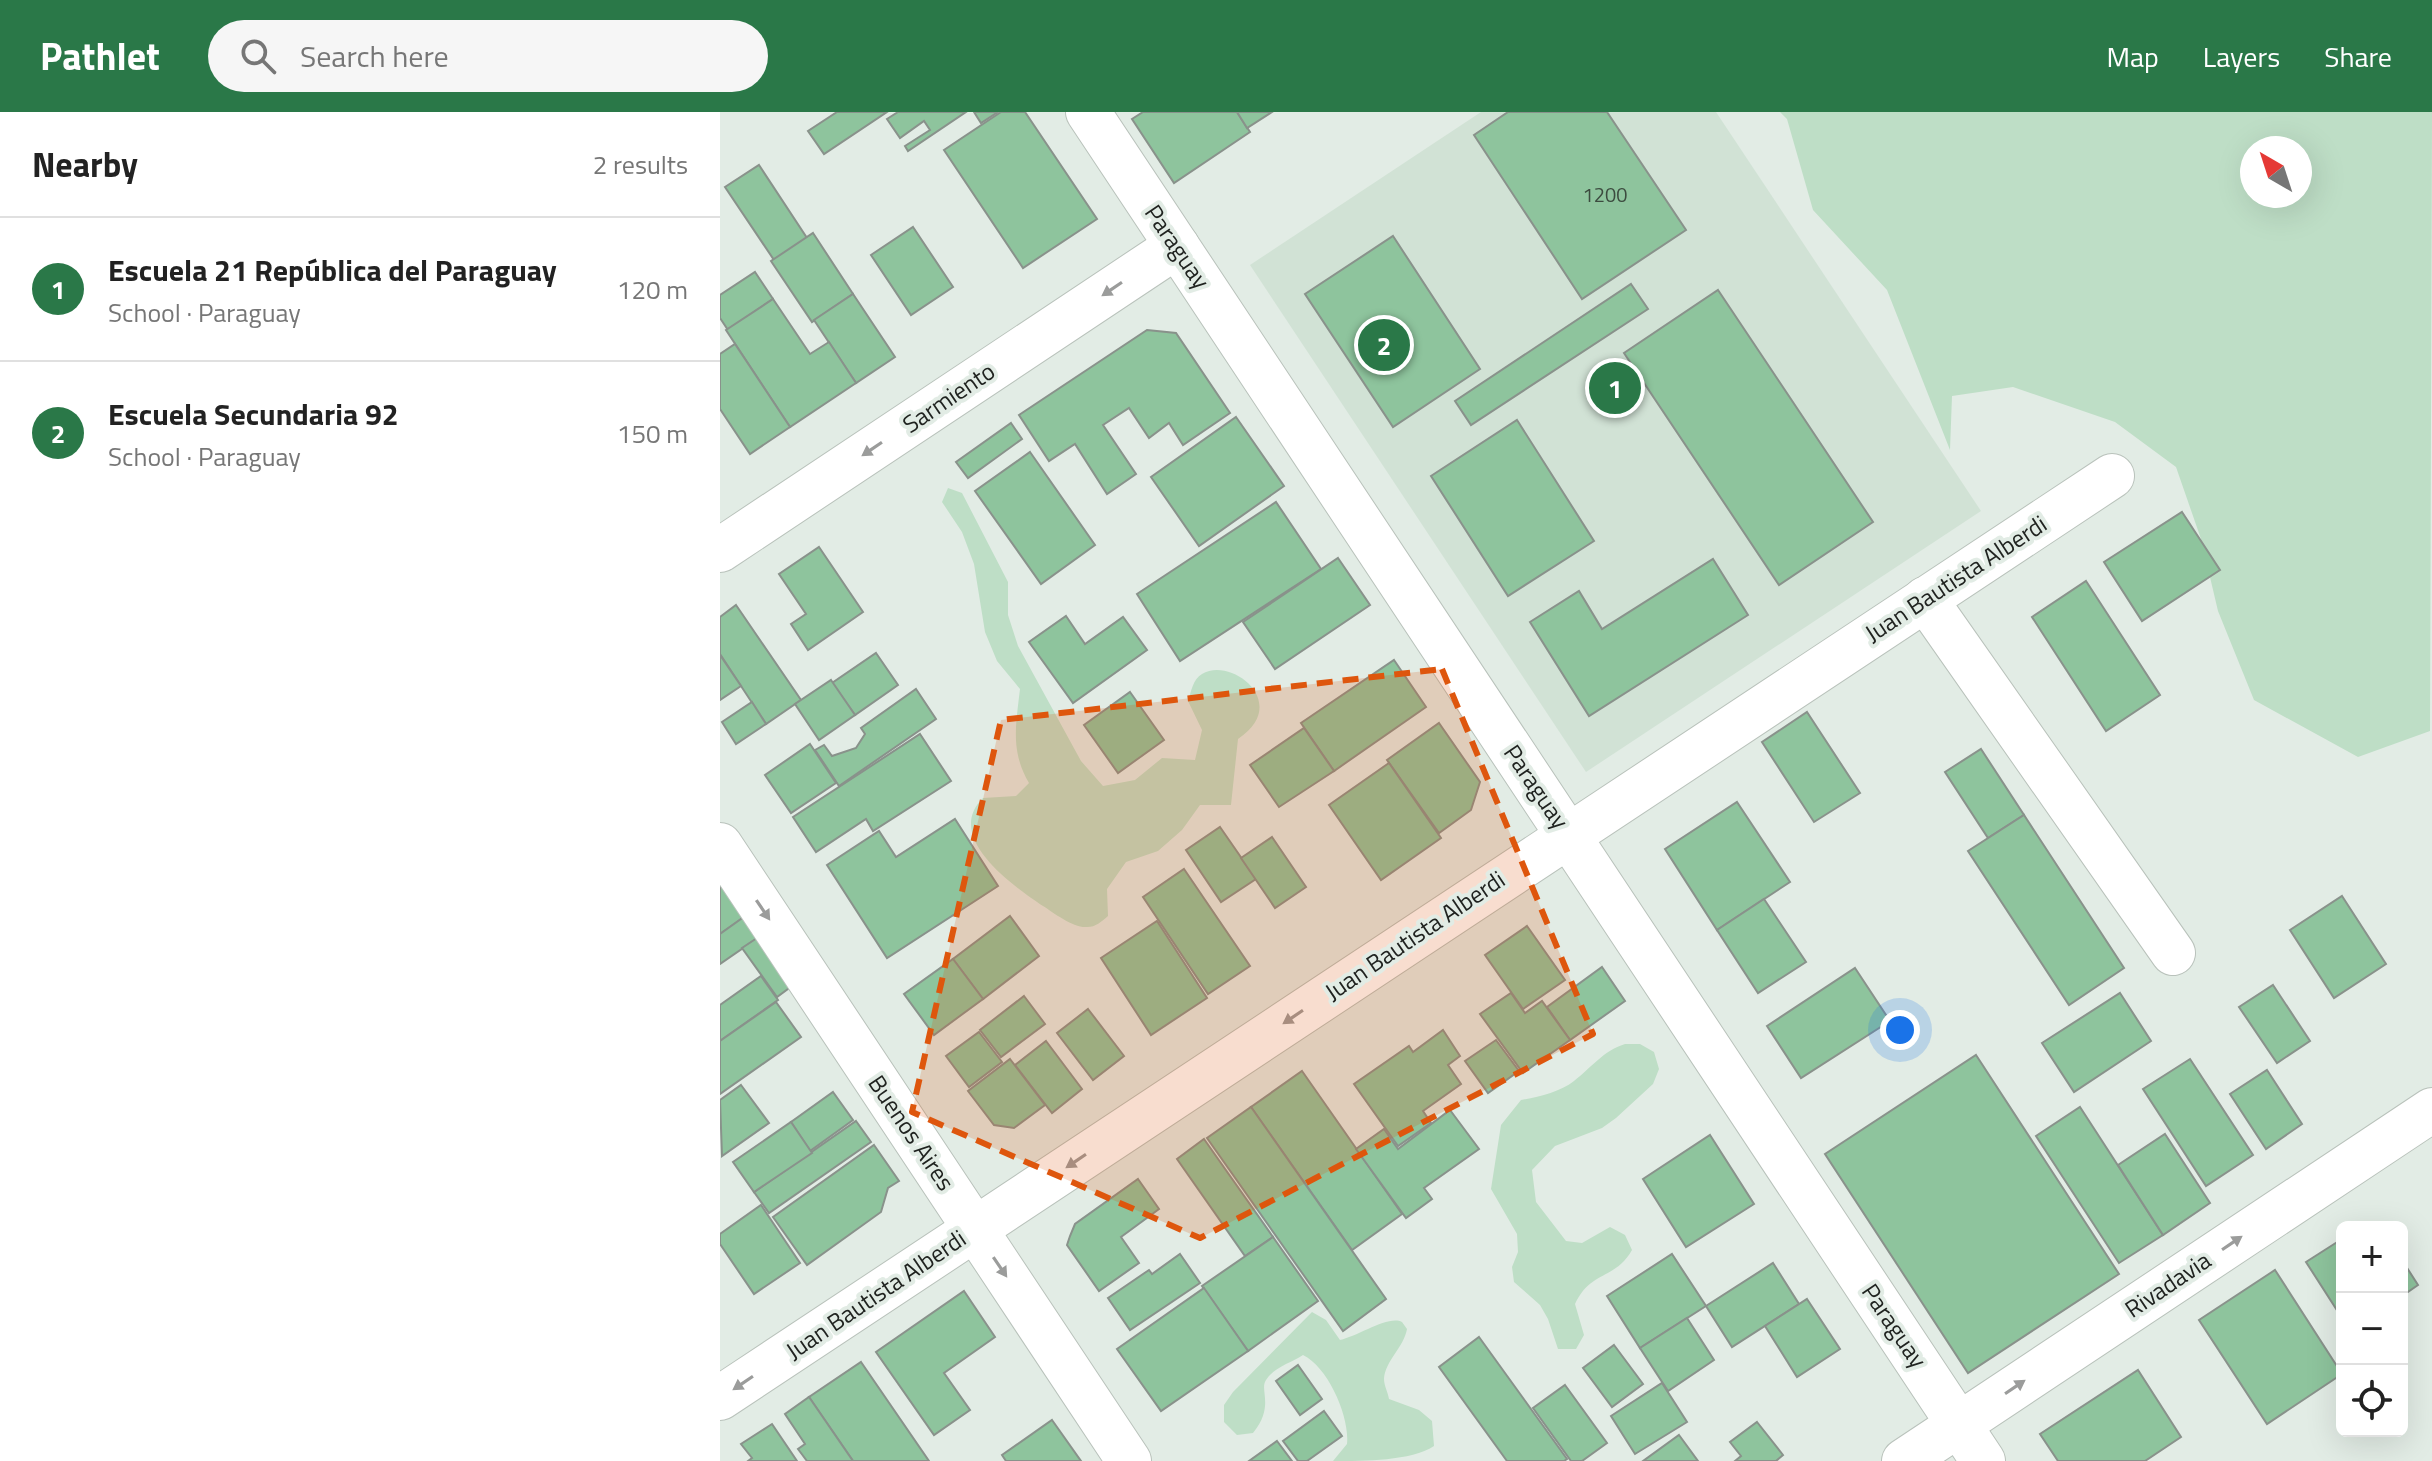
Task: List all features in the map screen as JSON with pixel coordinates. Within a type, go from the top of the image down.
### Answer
[{"type":"street","name":"Paraguay","points":[[1088,112],[1983,1461]]},
{"type":"street","name":"Sarmiento","points":[[720,550],[1177,246]]},
{"type":"street","name":"Juan Bautista Alberdi","points":[[720,1398],[1567,834],[2112,476]]},
{"type":"street","points":[[1925,599],[2173,953]]},
{"type":"street","name":"Buenos Aires","points":[[720,845],[1129,1461]]},
{"type":"street","name":"Rivadavia","points":[[1904,1461],[2432,1110]]},
{"type":"highlighted area","points":[[1442,669],[1593,1034],[1200,1238],[912,1112],[1001,720]]},
{"type":"shaded area","points":[[1481,112],[1716,112],[1981,511],[1586,772],[1250,265]]},
{"type":"green space","points":[[1780,112],[2432,112],[2430,731],[2358,757],[2254,700],[2218,611],[2201,539],[2176,467],[2115,422],[2013,387],[1952,396],[1950,450],[1887,290],[1813,210],[1787,119]]},
{"type":"green space","points":[[948,488],[962,493],[1008,582],[1008,615],[1018,646],[1081,761],[1103,786],[1135,780],[1162,758],[1195,760],[1202,730],[1188,701],[1194,682],[1202,674],[1214,670],[1240,677],[1251,686],[1258,698],[1259,711],[1253,725],[1238,739],[1231,805],[1200,805],[1182,830],[1158,851],[1126,862],[1107,889],[1108,916],[1093,926],[1082,927],[1070,923],[1015,886],[987,859],[976,844],[971,829],[973,813],[983,798],[1016,796],[1029,783],[1017,748],[1020,689],[997,661],[985,632],[974,564],[962,532],[942,502]]},
{"type":"green space","points":[[1625,1044],[1640,1044],[1654,1052],[1659,1069],[1653,1084],[1602,1128],[1555,1146],[1532,1170],[1536,1202],[1566,1241],[1582,1243],[1610,1227],[1625,1235],[1632,1250],[1618,1266],[1581,1293],[1575,1304],[1584,1335],[1576,1349],[1558,1349],[1540,1305],[1514,1282],[1512,1267],[1518,1252],[1517,1234],[1491,1189],[1501,1125],[1521,1100],[1562,1088],[1604,1055]]},
{"type":"green space","points":[[1312,1312],[1326,1320],[1340,1340],[1389,1321],[1402,1322],[1407,1329],[1385,1372],[1385,1384],[1389,1399],[1419,1410],[1432,1421],[1434,1446],[1400,1457],[1333,1461],[1347,1444],[1345,1420],[1329,1381],[1303,1355],[1278,1368],[1266,1380],[1265,1407],[1253,1433],[1237,1435],[1224,1422],[1224,1405],[1233,1392]]},
{"type":"building","points":[[837,112],[887,112],[824,154],[808,131]]},
{"type":"building","points":[[898,112],[966,112],[908,151],[905,146],[930,130],[924,121],[900,138],[887,119]]},
{"type":"building","points":[[974,112],[998,112],[981,123]]},
{"type":"building","points":[[1001,112],[1025,112],[1097,219],[1023,268],[944,150]]},
{"type":"building","points":[[1143,112],[1237,112],[1250,132],[1174,183],[1132,119]]},
{"type":"building","points":[[1237,112],[1272,112],[1247,128]]},
{"type":"building","points":[[1508,112],[1607,112],[1686,230],[1582,299],[1474,135]]},
{"type":"building","points":[[759,165],[807,238],[774,260],[725,187]]},
{"type":"building","points":[[913,227],[953,287],[911,315],[871,255]]},
{"type":"building","points":[[813,233],[853,294],[812,322],[771,261]]},
{"type":"building","points":[[1393,236],[1480,369],[1393,427],[1305,294]]},
{"type":"building","points":[[755,272],[773,299],[728,330],[720,318],[720,295]]},
{"type":"building","points":[[1631,284],[1648,309],[1471,425],[1455,401]]},
{"type":"building","points":[[1718,290],[1873,522],[1779,585],[1624,353]]},
{"type":"building","points":[[853,294],[895,357],[856,383],[814,320]]},
{"type":"building","points":[[773,299],[810,354],[829,342],[856,383],[790,427],[726,330]]},
{"type":"building","points":[[1147,330],[1176,333],[1230,413],[1183,445],[1169,423],[1149,438],[1129,408],[1103,425],[1136,474],[1107,494],[1075,444],[1049,461],[1019,415]]},
{"type":"building","points":[[735,344],[790,427],[750,454],[720,409],[720,354]]},
{"type":"building","points":[[1236,417],[1284,486],[1199,546],[1151,477]]},
{"type":"building","points":[[1517,420],[1594,541],[1508,596],[1431,476]]},
{"type":"building","points":[[1011,423],[1022,439],[968,478],[956,462]]},
{"type":"building","points":[[1030,452],[1095,545],[1041,584],[975,491]]},
{"type":"building","points":[[1276,502],[1321,569],[1180,661],[1137,594]]},
{"type":"building","points":[[2182,512],[2220,570],[2142,621],[2104,562]]},
{"type":"building","points":[[819,547],[863,612],[808,650],[791,624],[806,614],[779,574]]},
{"type":"building","points":[[1338,558],[1370,605],[1275,669],[1243,622]]},
{"type":"building","points":[[1713,559],[1748,615],[1589,716],[1530,622],[1579,591],[1602,629]]},
{"type":"building","points":[[2086,581],[2160,695],[2106,731],[2032,617]]},
{"type":"building","points":[[736,605],[801,700],[766,724],[720,654],[720,617]]},
{"type":"building","points":[[1066,616],[1085,644],[1123,617],[1147,650],[1073,703],[1029,642]]},
{"type":"building","points":[[876,653],[898,685],[855,715],[832,683]]},
{"type":"building","points":[[720,655],[741,686],[720,700]]},
{"type":"building","points":[[1394,660],[1426,707],[1334,771],[1301,723]]},
{"type":"building","points":[[831,680],[855,715],[819,740],[795,704]]},
{"type":"building","points":[[916,689],[936,719],[839,786],[815,750],[824,745],[832,756],[856,748],[865,734],[861,728]]},
{"type":"building","points":[[1130,692],[1164,740],[1118,773],[1084,725]]},
{"type":"building","points":[[752,702],[766,724],[736,744],[722,722]]},
{"type":"building","points":[[1807,712],[1860,793],[1814,822],[1762,742]]},
{"type":"building","points":[[1439,723],[1480,782],[1471,810],[1439,833],[1387,760]]},
{"type":"building","points":[[1304,728],[1334,771],[1279,807],[1250,765]]},
{"type":"building","points":[[920,734],[951,781],[873,831],[866,819],[816,852],[793,817]]},
{"type":"building","points":[[810,744],[836,783],[791,813],[765,775]]},
{"type":"building","points":[[1981,749],[2024,815],[1988,838],[1945,772]]},
{"type":"building","points":[[1389,763],[1441,838],[1381,880],[1329,805]]},
{"type":"building","points":[[1737,802],[1790,882],[1717,930],[1665,849]]},
{"type":"building","points":[[2024,815],[2124,968],[2069,1005],[1968,851]]},
{"type":"building","points":[[955,819],[998,886],[887,958],[827,865],[879,831],[896,857]]},
{"type":"building","points":[[1220,827],[1256,879],[1221,902],[1186,850]]},
{"type":"building","points":[[1272,837],[1306,887],[1275,908],[1241,858]]},
{"type":"building","points":[[720,864],[753,911],[720,934]]},
{"type":"building","points":[[1184,869],[1250,966],[1208,994],[1143,897]]},
{"type":"building","points":[[2342,896],[2386,964],[2334,998],[2290,930]]},
{"type":"building","points":[[1764,899],[1806,962],[1758,993],[1717,930]]},
{"type":"building","points":[[748,914],[762,935],[720,964],[720,934]]},
{"type":"building","points":[[1010,916],[1039,956],[983,999],[953,959]]},
{"type":"building","points":[[1157,921],[1207,998],[1151,1035],[1101,958]]},
{"type":"building","points":[[1527,926],[1565,980],[1523,1009],[1485,955]]},
{"type":"building","points":[[766,932],[800,980],[777,997],[742,948]]},
{"type":"building","points":[[953,959],[983,999],[934,1035],[904,994]]},
{"type":"building","points":[[1602,967],[1625,1001],[1570,1040],[1547,1007]]},
{"type":"building","points":[[1855,968],[1890,1021],[1801,1078],[1767,1026]]},
{"type":"building","points":[[761,976],[778,1000],[720,1041],[720,1005]]},
{"type":"building","points":[[2273,985],[2310,1041],[2277,1063],[2239,1007]]},
{"type":"building","points":[[1511,993],[1525,1013],[1542,1001],[1570,1040],[1523,1073],[1480,1014]]},
{"type":"building","points":[[2120,993],[2151,1041],[2074,1092],[2042,1043]]},
{"type":"building","points":[[1024,996],[1045,1024],[1001,1057],[980,1030]]},
{"type":"building","points":[[776,1002],[801,1037],[720,1094],[720,1041]]},
{"type":"building","points":[[1088,1009],[1124,1056],[1093,1080],[1057,1033]]},
{"type":"building","points":[[1443,1030],[1460,1056],[1448,1065],[1461,1084],[1423,1111],[1431,1123],[1398,1146],[1354,1084],[1409,1046],[1413,1052]]},
{"type":"building","points":[[979,1032],[1002,1062],[969,1087],[946,1056]]},
{"type":"building","points":[[1496,1040],[1519,1071],[1488,1093],[1465,1061]]},
{"type":"building","points":[[1046,1041],[1082,1089],[1052,1113],[1015,1065]]},
{"type":"building","points":[[1976,1055],[2119,1274],[1968,1373],[1825,1154]]},
{"type":"building","points":[[1010,1059],[1045,1105],[1014,1128],[994,1125],[968,1091]]},
{"type":"building","points":[[2190,1059],[2253,1155],[2206,1186],[2143,1089]]},
{"type":"building","points":[[2267,1070],[2302,1124],[2266,1149],[2230,1094]]},
{"type":"building","points":[[1302,1071],[1402,1214],[1352,1250],[1251,1107]]},
{"type":"building","points":[[741,1085],[769,1123],[722,1156],[720,1100]]},
{"type":"building","points":[[833,1092],[853,1120],[810,1151],[791,1122]]},
{"type":"building","points":[[1251,1107],[1386,1299],[1343,1331],[1207,1138]]},
{"type":"building","points":[[2080,1107],[2163,1235],[2119,1263],[2036,1136]]},
{"type":"building","points":[[1450,1110],[1479,1149],[1424,1188],[1432,1199],[1406,1218],[1356,1149],[1384,1129],[1398,1149]]},
{"type":"building","points":[[856,1121],[871,1142],[769,1213],[754,1192]]},
{"type":"building","points":[[791,1122],[812,1153],[754,1192],[733,1162]]},
{"type":"building","points":[[2165,1134],[2210,1203],[2163,1235],[2118,1165]]},
{"type":"building","points":[[1710,1135],[1754,1204],[1686,1247],[1643,1179]]},
{"type":"building","points":[[1204,1139],[1273,1237],[1245,1256],[1177,1159]]},
{"type":"building","points":[[874,1145],[899,1181],[888,1188],[881,1212],[807,1265],[773,1217]]},
{"type":"building","points":[[1138,1179],[1159,1209],[1121,1237],[1139,1263],[1099,1291],[1067,1245],[1070,1236],[1075,1224]]},
{"type":"building","points":[[761,1205],[800,1263],[754,1294],[720,1244],[720,1234]]},
{"type":"building","points":[[1273,1237],[1318,1301],[1248,1351],[1202,1286]]},
{"type":"building","points":[[2336,1243],[2336,1309],[2306,1262]]},
{"type":"building","points":[[1180,1254],[1200,1283],[1130,1330],[1108,1298],[1149,1270],[1152,1274]]},
{"type":"building","points":[[1672,1254],[1706,1306],[1640,1348],[1607,1296]]},
{"type":"building","points":[[1773,1263],[1799,1304],[1732,1347],[1706,1306]]},
{"type":"building","points":[[2408,1269],[2418,1285],[2408,1292]]},
{"type":"building","points":[[2275,1270],[2336,1365],[2336,1378],[2267,1424],[2199,1320]]},
{"type":"building","points":[[1204,1288],[1248,1351],[1161,1411],[1117,1349]]},
{"type":"building","points":[[964,1291],[995,1337],[944,1373],[970,1410],[934,1435],[876,1352]]},
{"type":"building","points":[[1807,1299],[1840,1349],[1797,1377],[1765,1326]]},
{"type":"building","points":[[1687,1318],[1714,1360],[1668,1391],[1640,1348]]},
{"type":"building","points":[[1479,1337],[1567,1459],[1507,1461],[1439,1367]]},
{"type":"building","points":[[1614,1345],[1643,1384],[1612,1407],[1583,1368]]},
{"type":"building","points":[[861,1362],[929,1461],[853,1461],[809,1397]]},
{"type":"building","points":[[1298,1365],[1322,1399],[1300,1415],[1276,1381]]},
{"type":"building","points":[[2138,1370],[2181,1437],[2145,1461],[2058,1461],[2040,1434]]},
{"type":"building","points":[[1662,1383],[1687,1422],[1635,1454],[1611,1416]]},
{"type":"building","points":[[1565,1385],[1607,1443],[1582,1461],[1571,1461],[1533,1408]]},
{"type":"building","points":[[809,1397],[853,1461],[807,1461],[798,1449],[805,1444],[785,1414]]},
{"type":"building","points":[[1324,1411],[1342,1436],[1307,1461],[1298,1461],[1283,1441]]},
{"type":"building","points":[[1052,1420],[1081,1461],[1006,1461],[1002,1455]]},
{"type":"building","points":[[1757,1422],[1783,1455],[1776,1461],[1735,1461],[1741,1456],[1730,1442]]},
{"type":"building","points":[[772,1424],[797,1461],[748,1461],[752,1458],[741,1444]]},
{"type":"building","points":[[1679,1435],[1698,1461],[1643,1461]]},
{"type":"building","points":[[1277,1441],[1292,1461],[1249,1461]]},
{"type":"place","name":"Escuela Secundaria 92","points":[[1384,345]]},
{"type":"place","name":"Escuela 21 República del Paraguay","points":[[1615,388]]}]
